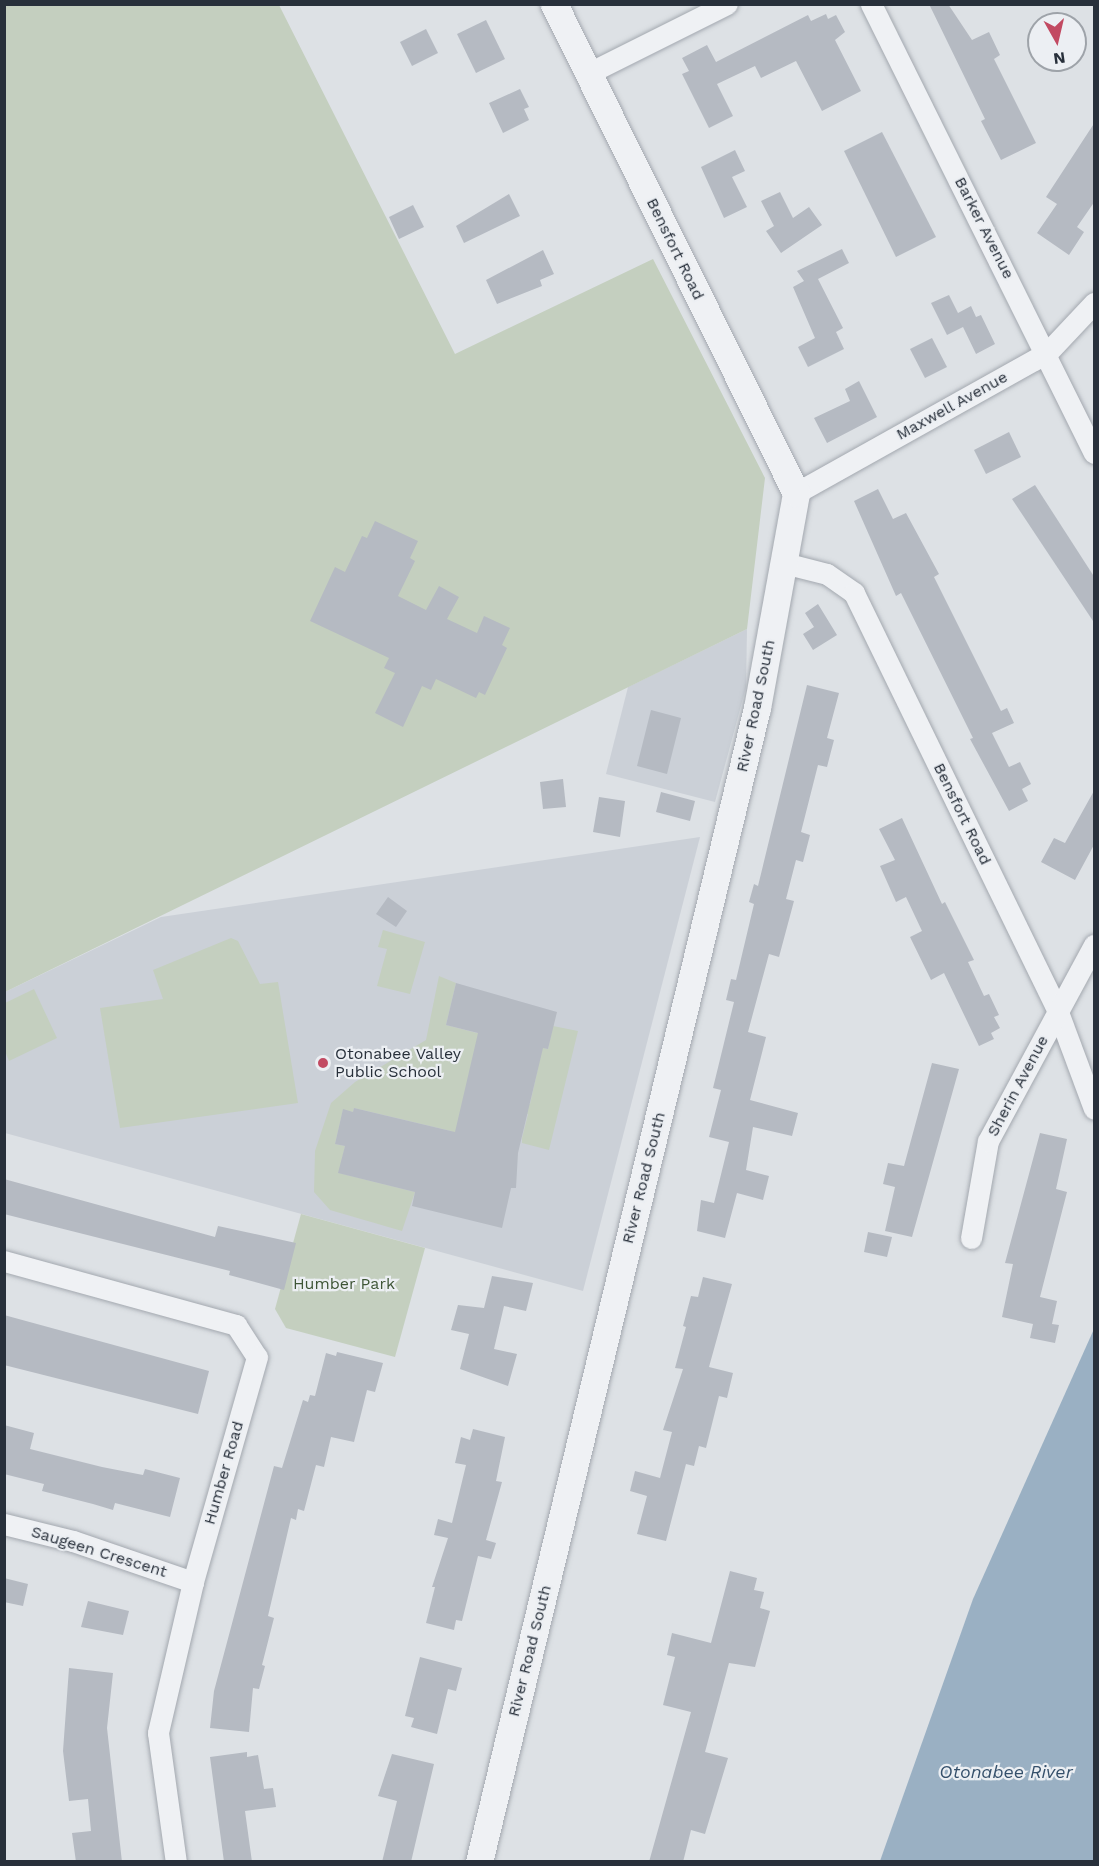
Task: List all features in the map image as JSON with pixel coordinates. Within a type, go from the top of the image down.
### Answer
[{"type":"street","name":"Bensfort Road","points":[[554,4],[796,493]]},
{"type":"street","points":[[589,74],[727,4]]},
{"type":"street","name":"Barker Avenue","points":[[871,4],[1095,453]]},
{"type":"street","name":"Maxwell Avenue","points":[[796,493],[1047,353],[1095,303]]},
{"type":"street","name":"River Road South","points":[[479,1862],[758,708],[796,493]]},
{"type":"street","name":"Bensfort Road","points":[[784,563],[827,574],[854,593],[1058,1012],[1095,1109]]},
{"type":"street","name":"Sherin Avenue","points":[[970,1238],[988,1141],[1095,945]]},
{"type":"street","name":"Humber Road","points":[[4,1261],[236,1325],[257,1356],[193,1582],[158,1733],[176,1862]]},
{"type":"street","name":"Saugeen Crescent","points":[[4,1524],[73,1541],[193,1582]]},
{"type":"shaded area","points":[[747,629],[746,687],[715,802],[606,774],[628,687]]},
{"type":"shaded area","name":"Otonabee Valley Public School","points":[[700,837],[583,1291],[5,1133],[5,992],[161,917]]},
{"type":"green space","points":[[5,5],[279,5],[455,354],[653,259],[765,478],[747,629],[5,992]]},
{"type":"green space","points":[[383,930],[425,942],[410,994],[377,986],[387,949],[378,947]]},
{"type":"green space","points":[[231,938],[238,941],[260,984],[278,982],[298,1103],[120,1128],[100,1008],[163,999],[153,970]]},
{"type":"green space","points":[[439,976],[456,983],[446,1025],[481,1034],[460,1137],[451,1131],[354,1108],[353,1112],[343,1110],[335,1144],[345,1146],[339,1173],[415,1192],[402,1231],[330,1210],[314,1192],[315,1151],[331,1103],[355,1082],[426,1040]]},
{"type":"green space","points":[[34,989],[57,1038],[9,1061],[5,1051],[5,1003]]},
{"type":"green space","points":[[553,1026],[578,1031],[549,1150],[522,1143],[522,1138],[528,1114],[524,1113],[526,1104],[530,1104],[538,1068],[532,1045],[548,1049]]},
{"type":"green space","name":"Humber Park","points":[[301,1214],[425,1248],[395,1357],[286,1328],[275,1309]]},
{"type":"water","name":"Otonabee River","points":[[1094,1329],[1094,1861],[880,1861],[973,1599]]},
{"type":"building","points":[[929,4],[948,4],[972,40],[989,32],[1000,55],[994,59],[1036,143],[1001,160],[981,121],[985,119]]},
{"type":"building","points":[[826,14],[828,19],[836,15],[845,32],[835,40],[861,91],[822,111],[796,61],[761,78],[755,66],[717,84],[733,116],[709,128],[682,74],[689,71],[682,58],[707,45],[716,62],[808,15],[811,21]]},
{"type":"building","points":[[486,20],[505,59],[476,73],[457,34]]},
{"type":"building","points":[[426,29],[438,53],[412,66],[400,42]]},
{"type":"building","points":[[520,89],[529,107],[524,109],[529,120],[503,133],[489,103]]},
{"type":"building","points":[[1095,122],[1095,201],[1077,227],[1084,232],[1069,255],[1037,233],[1057,204],[1046,197]]},
{"type":"building","points":[[882,132],[936,237],[896,257],[844,151]]},
{"type":"building","points":[[735,150],[745,171],[732,177],[747,207],[724,218],[701,167]]},
{"type":"building","points":[[780,192],[793,218],[809,207],[822,225],[781,253],[766,231],[774,226],[761,201]]},
{"type":"building","points":[[509,194],[520,216],[464,243],[456,226]]},
{"type":"building","points":[[413,205],[424,227],[399,239],[389,217]]},
{"type":"building","points":[[842,249],[849,263],[818,279],[843,328],[836,332],[844,349],[808,367],[798,347],[815,338],[793,287],[804,281],[797,271]]},
{"type":"building","points":[[543,250],[554,274],[540,280],[542,286],[497,304],[486,280]]},
{"type":"building","points":[[949,295],[958,313],[971,306],[976,317],[981,315],[995,344],[976,354],[963,327],[947,335],[931,303]]},
{"type":"building","points":[[932,338],[947,367],[925,378],[910,349]]},
{"type":"building","points":[[859,381],[877,417],[827,443],[814,418],[850,401],[845,389]]},
{"type":"building","points":[[1009,432],[1021,457],[986,474],[974,450]]},
{"type":"building","points":[[1035,485],[1095,578],[1095,624],[1012,499]]},
{"type":"building","points":[[878,489],[893,519],[906,513],[939,574],[934,577],[1001,711],[1007,708],[1014,723],[992,733],[1009,767],[1020,762],[1031,784],[1022,789],[1028,801],[1009,811],[970,739],[973,738],[901,593],[896,596],[854,501]]},
{"type":"building","points":[[375,521],[418,541],[410,558],[415,561],[398,596],[426,610],[439,586],[459,597],[447,619],[477,633],[484,616],[510,628],[502,645],[507,648],[485,695],[479,692],[476,698],[436,679],[431,690],[422,686],[403,727],[375,713],[395,673],[384,668],[389,658],[310,621],[335,567],[345,572],[362,536],[367,538]]},
{"type":"building","points":[[818,604],[837,635],[813,650],[803,634],[814,627],[805,613]]},
{"type":"building","points":[[807,685],[839,693],[827,738],[834,740],[827,767],[818,765],[801,832],[810,835],[803,862],[796,860],[786,899],[794,901],[779,957],[769,954],[748,1032],[766,1037],[750,1100],[798,1113],[792,1136],[753,1127],[746,1170],[769,1176],[763,1200],[737,1193],[725,1238],[697,1231],[701,1200],[714,1203],[729,1142],[709,1137],[721,1090],[713,1088],[734,1002],[726,1000],[731,979],[736,980],[754,904],[749,902],[754,884],[758,886]]},
{"type":"building","points":[[651,710],[681,718],[667,774],[637,766]]},
{"type":"building","points":[[563,779],[566,807],[543,809],[540,782]]},
{"type":"building","points":[[1095,789],[1095,843],[1075,880],[1041,862],[1054,838],[1065,843]]},
{"type":"building","points":[[661,792],[695,801],[690,821],[656,812]]},
{"type":"building","points":[[599,797],[625,801],[620,837],[593,832]]},
{"type":"building","points":[[902,818],[942,904],[945,902],[974,960],[968,962],[984,996],[989,994],[999,1015],[994,1017],[1000,1028],[991,1033],[994,1039],[979,1046],[944,973],[931,980],[910,937],[922,931],[906,897],[896,902],[880,866],[895,860],[879,829]]},
{"type":"building","points":[[388,897],[407,911],[396,927],[376,914]]},
{"type":"building","points":[[456,983],[557,1012],[548,1049],[543,1048],[518,1153],[516,1188],[511,1188],[502,1228],[412,1206],[415,1192],[338,1173],[345,1146],[335,1144],[343,1109],[353,1112],[354,1108],[455,1132],[478,1033],[446,1025]]},
{"type":"building","points":[[932,1063],[959,1069],[912,1237],[885,1231],[895,1187],[883,1184],[888,1163],[904,1166]]},
{"type":"building","points":[[1040,1133],[1067,1139],[1056,1189],[1067,1192],[1040,1297],[1057,1301],[1052,1324],[1059,1325],[1055,1343],[1030,1338],[1033,1324],[1002,1317],[1013,1264],[1005,1263]]},
{"type":"building","points":[[4,1179],[215,1237],[218,1226],[296,1243],[284,1290],[229,1275],[230,1271],[4,1214]]},
{"type":"building","points":[[868,1232],[892,1237],[887,1257],[864,1252]]},
{"type":"building","points":[[492,1276],[533,1283],[526,1311],[504,1306],[494,1349],[517,1354],[508,1386],[460,1369],[469,1334],[451,1330],[458,1305],[484,1308]]},
{"type":"building","points":[[703,1277],[732,1284],[709,1367],[733,1373],[727,1398],[719,1396],[706,1448],[699,1446],[694,1466],[686,1464],[666,1541],[637,1534],[647,1496],[630,1491],[635,1471],[660,1478],[672,1432],[663,1430],[683,1369],[675,1368],[686,1327],[683,1326],[691,1296],[698,1297]]},
{"type":"building","points":[[4,1315],[209,1371],[198,1414],[4,1365]]},
{"type":"building","points":[[337,1352],[383,1363],[375,1392],[367,1390],[354,1442],[331,1437],[324,1467],[316,1465],[304,1511],[298,1509],[296,1520],[291,1518],[268,1616],[274,1618],[262,1665],[265,1666],[259,1689],[253,1688],[249,1732],[210,1728],[214,1691],[274,1466],[282,1468],[303,1400],[308,1402],[310,1395],[315,1396],[326,1353],[336,1356]]},
{"type":"building","points":[[4,1425],[34,1433],[30,1449],[143,1475],[145,1469],[180,1478],[170,1517],[115,1503],[113,1510],[42,1491],[44,1484],[4,1474]]},
{"type":"building","points":[[473,1429],[505,1437],[496,1481],[502,1482],[486,1540],[496,1543],[491,1559],[478,1556],[462,1621],[456,1620],[454,1630],[426,1623],[435,1587],[432,1587],[448,1538],[434,1535],[438,1519],[452,1523],[466,1465],[455,1463],[461,1437],[470,1440]]},
{"type":"building","points":[[730,1571],[757,1578],[754,1590],[764,1592],[760,1608],[770,1611],[755,1667],[729,1663],[705,1752],[728,1758],[705,1834],[691,1830],[683,1862],[649,1862],[691,1712],[663,1705],[675,1657],[667,1655],[672,1633],[711,1643]]},
{"type":"building","points":[[4,1578],[28,1584],[23,1606],[4,1602]]},
{"type":"building","points":[[88,1601],[129,1611],[123,1635],[81,1627]]},
{"type":"building","points":[[420,1657],[462,1668],[456,1691],[448,1689],[437,1734],[411,1727],[414,1718],[405,1716]]},
{"type":"building","points":[[69,1668],[113,1673],[107,1728],[122,1862],[76,1862],[72,1833],[91,1831],[88,1799],[69,1801],[63,1751]]},
{"type":"building","points":[[247,1752],[247,1757],[258,1755],[264,1789],[273,1788],[276,1807],[245,1811],[252,1862],[224,1862],[210,1757]]},
{"type":"building","points":[[392,1754],[434,1764],[411,1862],[382,1862],[397,1801],[378,1796]]},
{"type":"place","name":"Otonabee Valley Public School","points":[[323,1063]]}]
